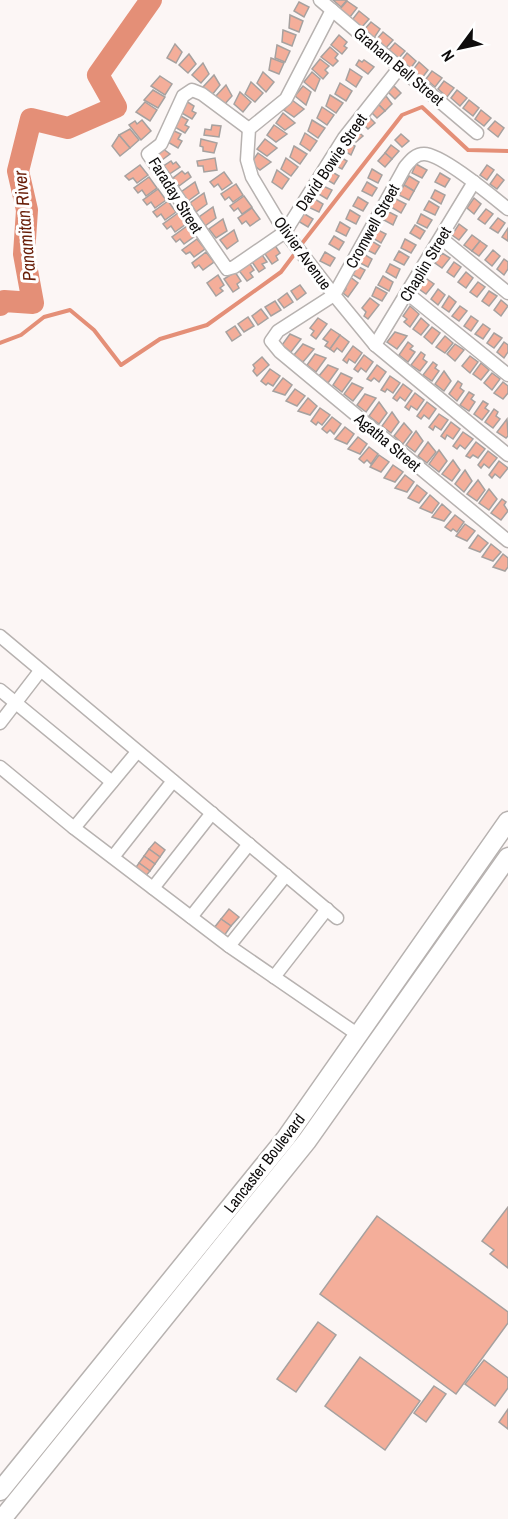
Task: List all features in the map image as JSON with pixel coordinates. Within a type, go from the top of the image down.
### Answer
[{"type":"main road","name":"Lancaster Boulevard","points":[[0,1491],[286,1138],[508,821]]},
{"type":"main road","name":"Lancaster Boulevard","points":[[2,1519],[307,1141],[508,857]]},
{"type":"main road","points":[[465,882],[482,894]]},
{"type":"street","name":"Graham Bell Street","points":[[320,0],[477,133]]},
{"type":"street","points":[[249,129],[286,99],[332,10]]},
{"type":"street","name":"David Bowie Street","points":[[227,269],[289,236],[344,138],[400,67]]},
{"type":"street","name":"Faraday Street","points":[[227,269],[148,154],[161,144],[183,96],[192,90],[202,94],[249,129]]},
{"type":"street","name":"Olivier Avenue","points":[[249,129],[248,168],[289,236],[321,279],[375,345],[508,455]]},
{"type":"street","name":"Cromwell Street","points":[[271,341],[278,331],[334,295],[405,167],[419,154],[427,153],[435,157],[474,182]]},
{"type":"street","points":[[474,182],[508,210]]},
{"type":"street","name":"Chaplin Street","points":[[375,345],[474,182]]},
{"type":"street","points":[[441,238],[508,293]]},
{"type":"street","points":[[407,293],[508,375]]},
{"type":"street","name":"Agatha Street","points":[[271,341],[280,352],[508,541]]},
{"type":"street","points":[[0,636],[338,918]]},
{"type":"street","points":[[0,723],[40,671]]},
{"type":"street","points":[[0,690],[112,782]]},
{"type":"street","points":[[74,828],[137,752]]},
{"type":"street","points":[[0,767],[74,828],[229,946],[357,1034]]},
{"type":"street","points":[[112,857],[173,781]]},
{"type":"street","points":[[153,888],[212,813]]},
{"type":"street","points":[[191,917],[249,844]]},
{"type":"street","points":[[229,946],[286,875]]},
{"type":"street","points":[[274,977],[327,909]]},
{"type":"building","points":[[333,0],[347,0],[341,7]]},
{"type":"building","points":[[347,1],[357,8],[350,17],[340,9]]},
{"type":"building","points":[[299,2],[309,7],[304,17],[294,11]]},
{"type":"building","points":[[359,11],[369,19],[362,27],[352,20]]},
{"type":"building","points":[[290,15],[303,21],[299,32],[289,28]]},
{"type":"building","points":[[371,22],[380,29],[374,38],[364,30]]},
{"type":"building","points":[[283,30],[296,35],[292,46],[282,42]]},
{"type":"building","points":[[383,32],[393,40],[386,48],[376,40]]},
{"type":"building","points":[[339,35],[347,42],[344,46],[347,48],[342,54],[331,45]]},
{"type":"building","points":[[395,43],[405,51],[398,59],[388,51]]},
{"type":"building","points":[[175,44],[182,52],[176,63],[167,58]]},
{"type":"building","points":[[277,45],[290,51],[285,62],[275,58]]},
{"type":"building","points":[[330,47],[338,54],[335,58],[338,61],[333,66],[321,57]]},
{"type":"building","points":[[407,53],[416,61],[410,69],[400,62]]},
{"type":"building","points":[[189,54],[196,64],[188,73],[179,65]]},
{"type":"building","points":[[271,58],[284,63],[279,74],[269,70]]},
{"type":"building","points":[[320,59],[329,66],[325,70],[328,73],[323,79],[312,69]]},
{"type":"building","points":[[359,60],[362,62],[364,60],[374,67],[368,74],[356,65]]},
{"type":"building","points":[[419,62],[428,70],[422,78],[412,71]]},
{"type":"building","points":[[203,63],[209,74],[201,83],[192,75]]},
{"type":"building","points":[[350,69],[362,77],[356,87],[346,80]]},
{"type":"building","points":[[432,71],[442,78],[435,87],[426,79]]},
{"type":"building","points":[[263,72],[274,82],[266,92],[257,83]]},
{"type":"building","points":[[312,72],[320,79],[315,91],[304,82]]},
{"type":"building","points":[[214,75],[220,85],[212,95],[203,87]]},
{"type":"building","points":[[160,76],[172,84],[165,95],[151,86]]},
{"type":"building","points":[[444,81],[454,88],[447,97],[438,89]]},
{"type":"building","points":[[251,82],[263,93],[255,102],[245,94]]},
{"type":"building","points":[[340,83],[352,91],[346,101],[335,94]]},
{"type":"building","points":[[226,85],[232,96],[224,105],[215,97]]},
{"type":"building","points":[[303,86],[311,92],[306,105],[295,96]]},
{"type":"building","points":[[394,86],[401,93],[395,99],[388,92]]},
{"type":"building","points":[[153,90],[165,97],[158,108],[144,100]]},
{"type":"building","points":[[457,90],[467,98],[460,106],[451,98]]},
{"type":"building","points":[[240,92],[251,102],[243,112],[234,104]]},
{"type":"building","points":[[330,95],[343,103],[336,113],[326,106]]},
{"type":"building","points":[[386,96],[392,104],[385,111],[378,104]]},
{"type":"building","points":[[292,100],[304,109],[294,117],[284,110]]},
{"type":"building","points":[[469,100],[479,108],[473,116],[463,108]]},
{"type":"building","points":[[186,101],[194,106],[192,111],[196,113],[192,119],[180,112]]},
{"type":"building","points":[[145,102],[157,110],[150,121],[136,112]]},
{"type":"building","points":[[378,104],[385,111],[377,118],[370,111]]},
{"type":"building","points":[[322,107],[334,115],[327,125],[317,118]]},
{"type":"building","points":[[481,110],[491,118],[484,126],[475,119]]},
{"type":"building","points":[[283,113],[295,123],[285,130],[276,123]]},
{"type":"building","points":[[179,115],[188,120],[185,125],[189,127],[185,133],[173,126]]},
{"type":"building","points":[[368,116],[375,123],[368,129],[361,122]]},
{"type":"building","points":[[142,120],[151,131],[141,140],[129,125],[135,121],[137,124]]},
{"type":"building","points":[[312,120],[325,128],[318,138],[308,131]]},
{"type":"building","points":[[495,121],[504,128],[498,137],[488,129]]},
{"type":"building","points":[[212,125],[221,126],[219,137],[204,135],[205,129],[211,130]]},
{"type":"building","points":[[274,125],[287,134],[276,142],[267,135]]},
{"type":"building","points":[[130,129],[139,140],[130,148],[119,135]]},
{"type":"building","points":[[355,129],[363,136],[356,142],[349,135]]},
{"type":"building","points":[[172,130],[181,134],[178,139],[182,141],[178,148],[166,141]]},
{"type":"building","points":[[305,133],[317,141],[310,151],[300,144]]},
{"type":"building","points":[[401,134],[409,141],[402,147],[395,140]]},
{"type":"building","points":[[119,135],[130,148],[120,156],[112,146]]},
{"type":"building","points":[[201,139],[217,143],[214,153],[203,151],[203,147],[200,146]]},
{"type":"building","points":[[265,139],[277,148],[267,156],[257,149]]},
{"type":"building","points":[[345,141],[355,146],[351,155],[341,149]]},
{"type":"building","points":[[391,145],[399,151],[392,159],[385,153]]},
{"type":"building","points":[[294,146],[307,154],[300,164],[290,157]]},
{"type":"building","points":[[162,148],[170,154],[158,163],[152,154]]},
{"type":"building","points":[[258,153],[271,162],[260,170],[251,163]]},
{"type":"building","points":[[385,153],[392,159],[385,167],[378,161]]},
{"type":"building","points":[[337,155],[347,161],[342,169],[332,164]]},
{"type":"building","points":[[215,158],[217,170],[204,172],[203,166],[198,166],[197,161]]},
{"type":"building","points":[[286,158],[298,167],[291,176],[281,169]]},
{"type":"building","points":[[171,161],[173,164],[176,162],[180,167],[168,175],[162,167]]},
{"type":"building","points":[[416,164],[427,170],[422,178],[412,173]]},
{"type":"building","points":[[140,165],[148,175],[137,183],[133,178],[129,180],[125,176]]},
{"type":"building","points":[[487,165],[494,170],[487,180],[480,175]]},
{"type":"building","points":[[372,169],[382,175],[378,183],[368,178]]},
{"type":"building","points":[[277,170],[289,179],[282,189],[272,182]]},
{"type":"building","points":[[329,170],[339,176],[334,184],[324,178]]},
{"type":"building","points":[[182,171],[185,174],[188,172],[191,177],[179,186],[173,178]]},
{"type":"building","points":[[224,172],[232,183],[222,190],[218,184],[214,187],[210,182]]},
{"type":"building","points":[[440,173],[450,179],[445,187],[435,182]]},
{"type":"building","points":[[497,174],[504,180],[497,189],[490,184]]},
{"type":"building","points":[[409,176],[419,182],[414,191],[404,185]]},
{"type":"building","points":[[149,177],[157,188],[146,196],[142,190],[138,193],[134,188]]},
{"type":"building","points":[[195,182],[199,193],[188,201],[181,192]]},
{"type":"building","points":[[367,182],[377,188],[372,196],[362,191]]},
{"type":"building","points":[[236,184],[243,195],[233,202],[229,197],[225,200],[221,194]]},
{"type":"building","points":[[321,185],[332,190],[327,199],[317,193]]},
{"type":"building","points":[[404,185],[414,191],[409,200],[399,195]]},
{"type":"building","points":[[158,189],[166,200],[155,208],[151,202],[147,205],[143,200]]},
{"type":"building","points":[[435,190],[445,195],[441,204],[431,198]]},
{"type":"building","points":[[204,193],[207,204],[196,212],[190,203]]},
{"type":"building","points":[[244,196],[252,207],[242,214],[238,208],[234,211],[230,206]]},
{"type":"building","points":[[358,197],[368,203],[363,211],[353,206]]},
{"type":"building","points":[[313,198],[323,204],[319,212],[308,207]]},
{"type":"building","points":[[474,198],[481,204],[474,214],[467,208]]},
{"type":"building","points":[[396,199],[406,204],[401,213],[391,207]]},
{"type":"building","points":[[168,201],[176,212],[165,220],[161,214],[157,217],[153,212]]},
{"type":"building","points":[[429,201],[439,207],[435,215],[424,210]]},
{"type":"building","points":[[213,207],[216,218],[205,226],[199,217]]},
{"type":"building","points":[[252,208],[260,219],[250,226],[246,221],[242,224],[238,218]]},
{"type":"building","points":[[486,209],[493,214],[485,224],[478,219]]},
{"type":"building","points":[[350,210],[360,216],[356,224],[346,219]]},
{"type":"building","points":[[387,211],[397,216],[393,225],[382,219]]},
{"type":"building","points":[[178,213],[186,224],[175,232],[171,226],[167,229],[163,224]]},
{"type":"building","points":[[303,213],[313,219],[308,227],[298,221]]},
{"type":"building","points":[[421,214],[432,220],[427,228],[417,223]]},
{"type":"building","points":[[498,218],[505,223],[498,233],[490,228]]},
{"type":"building","points":[[223,219],[227,231],[216,238],[209,229]]},
{"type":"building","points":[[340,222],[350,228],[346,236],[336,231]]},
{"type":"building","points":[[459,224],[467,230],[459,240],[452,235]]},
{"type":"building","points":[[415,225],[425,231],[420,239],[410,233]]},
{"type":"building","points":[[187,226],[195,236],[184,244],[180,239],[176,242],[172,237]]},
{"type":"building","points":[[508,228],[508,241],[502,237]]},
{"type":"building","points":[[376,229],[386,234],[381,243],[371,237]]},
{"type":"building","points":[[234,230],[238,241],[227,249],[220,240]]},
{"type":"building","points":[[472,235],[480,241],[472,251],[464,245]]},
{"type":"building","points":[[334,236],[344,242],[339,250],[329,244]]},
{"type":"building","points":[[197,239],[205,249],[194,257],[190,252],[186,254],[182,250]]},
{"type":"building","points":[[405,239],[416,245],[411,253],[401,248]]},
{"type":"building","points":[[370,240],[380,246],[375,254],[365,249]]},
{"type":"building","points":[[480,241],[487,246],[479,256],[472,251]]},
{"type":"building","points":[[274,244],[280,253],[276,256],[278,260],[272,264],[263,251]]},
{"type":"building","points":[[493,250],[500,256],[492,266],[485,260]]},
{"type":"building","points":[[399,251],[409,257],[404,265],[394,260]]},
{"type":"building","points":[[206,252],[214,262],[203,270],[199,265],[195,268],[192,263]]},
{"type":"building","points":[[260,252],[267,262],[262,264],[265,268],[259,272],[250,259]]},
{"type":"building","points":[[325,252],[335,258],[330,266],[320,261]]},
{"type":"building","points":[[362,253],[372,259],[368,267],[358,262]]},
{"type":"building","points":[[442,253],[450,258],[442,268],[435,263]]},
{"type":"building","points":[[504,259],[508,262],[508,269],[504,275],[497,269]]},
{"type":"building","points":[[248,261],[254,270],[250,273],[253,277],[247,281],[237,268]]},
{"type":"building","points":[[454,262],[461,267],[454,277],[447,272]]},
{"type":"building","points":[[390,264],[400,269],[396,278],[386,272]]},
{"type":"building","points":[[355,265],[365,270],[360,279],[350,273]]},
{"type":"building","points":[[235,272],[241,281],[237,284],[239,288],[233,292],[224,279]]},
{"type":"building","points":[[466,272],[473,278],[466,288],[458,282]]},
{"type":"building","points":[[218,275],[224,285],[220,288],[223,291],[216,296],[207,283]]},
{"type":"building","points":[[349,276],[358,283],[348,297],[343,293],[346,289],[342,286]]},
{"type":"building","points":[[383,276],[393,282],[389,291],[378,285]]},
{"type":"building","points":[[427,279],[434,284],[426,294],[419,289]]},
{"type":"building","points":[[478,282],[485,287],[477,297],[470,292]]},
{"type":"building","points":[[300,285],[306,293],[297,300],[291,291]]},
{"type":"building","points":[[376,287],[387,293],[382,301],[372,296]]},
{"type":"building","points":[[438,289],[445,295],[438,305],[431,299]]},
{"type":"building","points":[[489,291],[497,296],[489,306],[482,301]]},
{"type":"building","points":[[287,293],[293,302],[284,308],[278,300]]},
{"type":"building","points":[[449,296],[456,302],[449,312],[442,307]]},
{"type":"building","points":[[370,298],[379,305],[368,319],[364,316],[366,312],[362,308]]},
{"type":"building","points":[[501,300],[508,306],[501,316],[494,310]]},
{"type":"building","points":[[275,301],[281,310],[271,316],[265,307]]},
{"type":"building","points":[[410,306],[419,314],[410,327],[404,322],[407,319],[403,316]]},
{"type":"building","points":[[460,306],[467,311],[459,321],[452,316]]},
{"type":"building","points":[[261,309],[268,318],[258,325],[252,316]]},
{"type":"building","points":[[471,316],[478,321],[471,331],[464,326]]},
{"type":"building","points":[[248,317],[254,326],[244,332],[238,324]]},
{"type":"building","points":[[318,318],[327,324],[316,339],[311,335],[314,331],[310,328]]},
{"type":"building","points":[[421,318],[429,325],[421,335],[413,329]]},
{"type":"building","points":[[483,324],[490,329],[483,339],[475,334]]},
{"type":"building","points":[[235,326],[241,335],[232,341],[226,332]]},
{"type":"building","points":[[432,327],[440,333],[432,344],[424,337]]},
{"type":"building","points":[[331,329],[340,335],[330,349],[325,346],[328,342],[323,339]]},
{"type":"building","points":[[395,332],[407,336],[397,349],[387,342]]},
{"type":"building","points":[[494,333],[502,338],[494,348],[487,343]]},
{"type":"building","points":[[290,334],[301,339],[291,352],[282,345]]},
{"type":"building","points":[[340,335],[349,342],[342,352],[337,348],[334,352],[330,349]]},
{"type":"building","points":[[445,336],[453,343],[445,353],[436,347]]},
{"type":"building","points":[[408,342],[413,346],[410,349],[415,352],[408,362],[399,355]]},
{"type":"building","points":[[504,342],[508,345],[508,352],[504,358],[497,352]]},
{"type":"building","points":[[303,344],[314,349],[303,362],[294,355]]},
{"type":"building","points":[[455,344],[464,350],[455,361],[447,354]]},
{"type":"building","points":[[353,346],[362,353],[355,363],[349,359],[347,363],[343,360]]},
{"type":"building","points":[[421,352],[425,355],[423,359],[427,362],[420,371],[411,365]]},
{"type":"building","points":[[315,354],[326,358],[316,372],[307,365]]},
{"type":"building","points":[[364,355],[373,362],[366,372],[361,368],[358,372],[354,369]]},
{"type":"building","points":[[470,356],[478,362],[470,373],[462,366]]},
{"type":"building","points":[[262,357],[269,365],[257,376],[253,371],[255,368],[253,365]]},
{"type":"building","points":[[433,362],[439,371],[432,381],[423,375]]},
{"type":"building","points":[[481,363],[489,370],[481,380],[473,374]]},
{"type":"building","points":[[328,365],[338,369],[328,383],[319,376]]},
{"type":"building","points":[[377,365],[386,372],[379,382],[374,378],[371,381],[367,379]]},
{"type":"building","points":[[270,369],[280,376],[273,386],[261,381]]},
{"type":"building","points":[[444,371],[451,381],[444,391],[435,384]]},
{"type":"building","points":[[341,373],[352,378],[342,392],[333,385]]},
{"type":"building","points":[[492,373],[500,379],[492,390],[484,383]]},
{"type":"building","points":[[390,376],[400,383],[393,393],[387,389],[385,392],[381,390]]},
{"type":"building","points":[[283,378],[292,385],[285,395],[273,391]]},
{"type":"building","points":[[458,381],[462,384],[460,388],[464,391],[457,401],[449,394]]},
{"type":"building","points":[[503,382],[508,386],[508,393],[503,399],[494,393]]},
{"type":"building","points":[[352,383],[363,388],[353,401],[344,394]]},
{"type":"building","points":[[403,384],[412,391],[405,401],[400,397],[397,401],[393,398]]},
{"type":"building","points":[[295,389],[305,396],[297,406],[286,401]]},
{"type":"building","points":[[469,392],[474,395],[471,399],[475,402],[469,411],[460,405]]},
{"type":"building","points":[[415,393],[424,400],[417,410],[411,406],[409,410],[405,407]]},
{"type":"building","points":[[365,394],[376,398],[366,412],[357,405]]},
{"type":"building","points":[[308,398],[317,406],[310,415],[298,411]]},
{"type":"building","points":[[483,401],[488,404],[485,408],[489,411],[482,420],[474,414]]},
{"type":"building","points":[[379,402],[387,413],[379,424],[369,416]]},
{"type":"building","points":[[427,402],[436,409],[429,419],[424,415],[421,419],[417,416]]},
{"type":"building","points":[[320,408],[330,415],[322,425],[318,422],[316,425],[311,421]]},
{"type":"building","points":[[494,409],[498,412],[496,416],[500,419],[493,428],[485,422]]},
{"type":"building","points":[[392,412],[399,422],[391,433],[382,426]]},
{"type":"building","points":[[439,414],[448,420],[441,430],[435,426],[433,430],[429,427]]},
{"type":"building","points":[[332,417],[341,424],[334,434],[330,430],[327,433],[322,429]]},
{"type":"building","points":[[507,419],[508,436],[506,438],[497,432]]},
{"type":"building","points":[[451,422],[460,429],[453,439],[447,435],[445,439],[441,436]]},
{"type":"building","points":[[404,423],[412,432],[403,444],[394,436]]},
{"type":"building","points":[[345,427],[354,434],[347,444],[335,439]]},
{"type":"building","points":[[416,431],[423,441],[415,452],[406,445]]},
{"type":"building","points":[[463,432],[473,439],[465,449],[460,445],[457,449],[453,446]]},
{"type":"building","points":[[358,437],[367,444],[360,454],[348,449]]},
{"type":"building","points":[[428,442],[436,452],[427,463],[418,456]]},
{"type":"building","points":[[476,442],[485,449],[478,458],[473,455],[470,458],[466,456]]},
{"type":"building","points":[[369,447],[378,454],[371,464],[367,460],[364,463],[359,459]]},
{"type":"building","points":[[439,450],[447,461],[439,472],[429,464]]},
{"type":"building","points":[[488,451],[497,458],[489,468],[484,464],[481,468],[478,465]]},
{"type":"building","points":[[379,455],[389,462],[381,472],[370,467]]},
{"type":"building","points":[[453,460],[460,470],[452,481],[442,474]]},
{"type":"building","points":[[499,461],[508,468],[500,478],[495,474],[492,478],[489,475]]},
{"type":"building","points":[[393,465],[403,472],[395,482],[384,478]]},
{"type":"building","points":[[465,470],[472,481],[464,492],[455,484]]},
{"type":"building","points":[[405,475],[414,482],[407,492],[395,488]]},
{"type":"building","points":[[478,480],[485,490],[477,501],[467,494]]},
{"type":"building","points":[[417,485],[427,493],[419,503],[408,498]]},
{"type":"building","points":[[489,489],[497,499],[489,510],[479,503]]},
{"type":"building","points":[[430,495],[439,503],[432,513],[420,508]]},
{"type":"building","points":[[502,499],[506,502],[504,505],[508,511],[501,520],[491,513]]},
{"type":"building","points":[[442,504],[451,512],[444,521],[432,517]]},
{"type":"building","points":[[455,515],[464,522],[457,532],[445,527]]},
{"type":"building","points":[[465,524],[475,531],[467,541],[456,536]]},
{"type":"building","points":[[478,535],[488,543],[480,552],[469,548]]},
{"type":"building","points":[[491,544],[501,552],[493,561],[482,557]]},
{"type":"building","points":[[503,554],[508,558],[508,567],[505,571],[493,567]]},
{"type":"building","points":[[155,842],[165,850],[160,857],[149,849]]},
{"type":"building","points":[[149,849],[160,857],[155,864],[144,856]]},
{"type":"building","points":[[144,856],[155,864],[150,871],[139,863]]},
{"type":"building","points":[[139,863],[150,871],[144,878],[134,870]]},
{"type":"building","points":[[229,909],[239,917],[231,926],[221,919]]},
{"type":"building","points":[[221,919],[231,926],[224,936],[214,928]]},
{"type":"building","points":[[508,1207],[508,1268],[490,1254],[494,1250],[482,1241]]},
{"type":"building","points":[[377,1216],[508,1312],[508,1323],[456,1394],[320,1294]]},
{"type":"building","points":[[318,1322],[336,1335],[296,1392],[277,1379]]},
{"type":"building","points":[[360,1357],[420,1401],[385,1450],[325,1406]]},
{"type":"building","points":[[484,1360],[508,1378],[508,1388],[495,1406],[465,1384]]},
{"type":"building","points":[[434,1386],[446,1394],[426,1422],[414,1413]]},
{"type":"building","points":[[508,1409],[508,1429],[499,1422]]},
{"type":"waterway","name":"Panamitan River","points":[[0,305],[4,301],[33,303],[24,254],[27,210],[18,171],[31,119],[68,128],[116,107],[98,75],[151,0]]},
{"type":"waterway","points":[[300,246],[402,115],[422,107],[468,150],[508,151]]},
{"type":"waterway","points":[[0,343],[21,335],[44,317],[70,310],[94,330],[121,365],[160,339],[207,325],[281,272],[296,252]]}]
